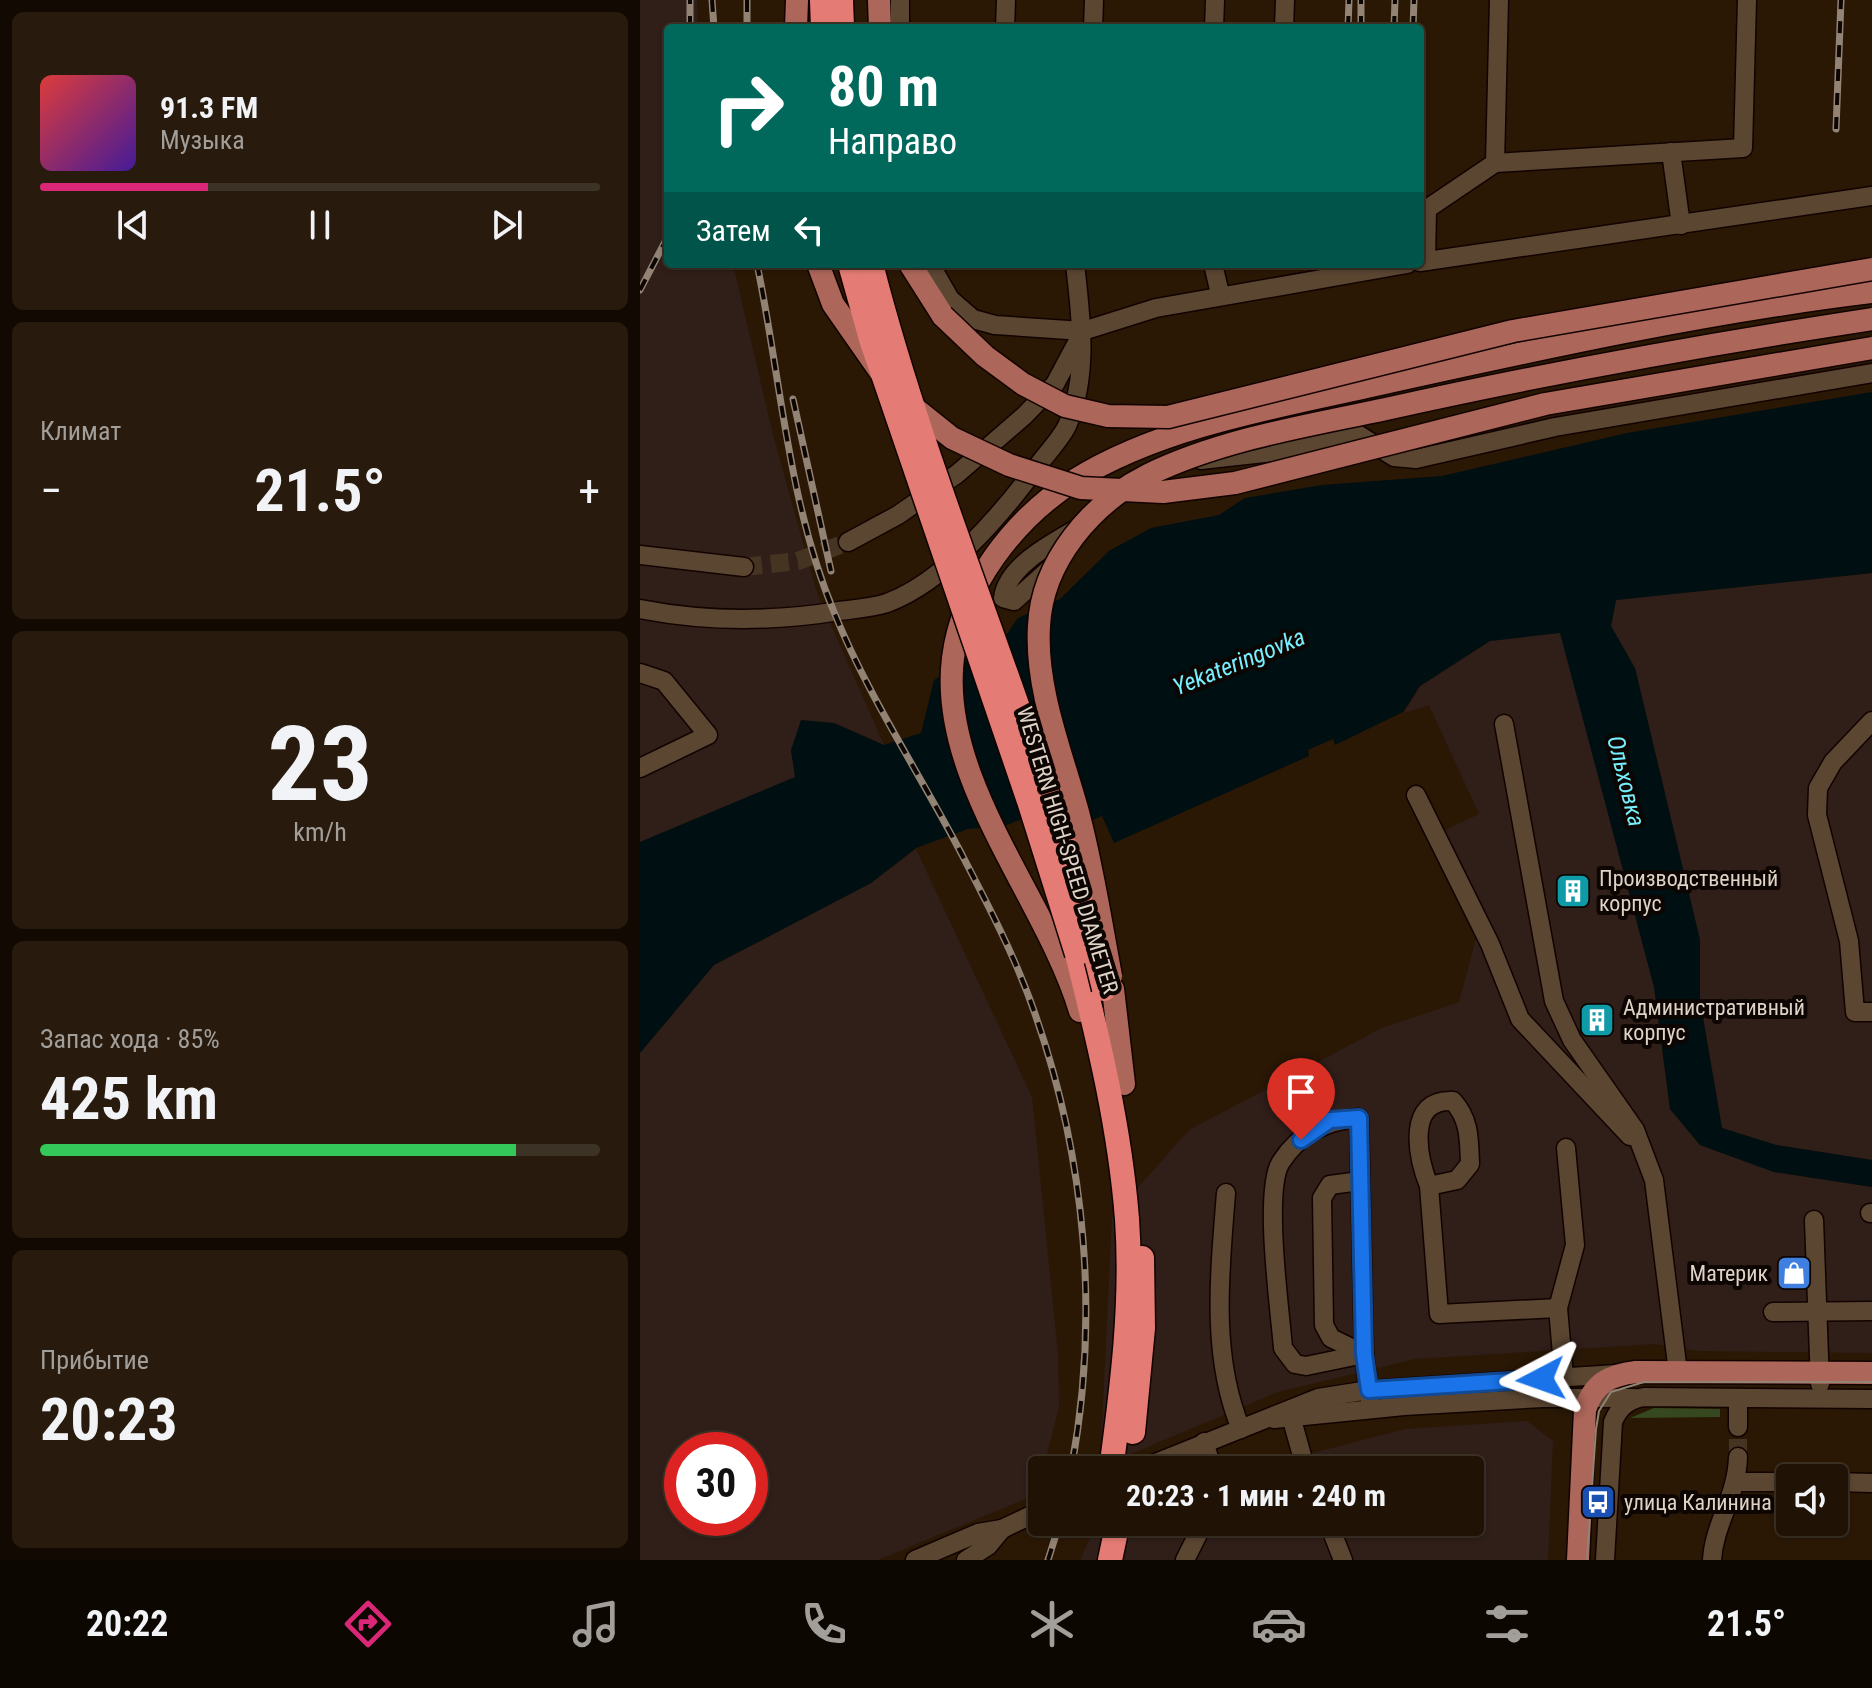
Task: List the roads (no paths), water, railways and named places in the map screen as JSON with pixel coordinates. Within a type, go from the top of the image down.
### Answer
[{"type":"highway","points":[[822,0],[823,24]]},
{"type":"highway","points":[[840,0],[840,24]]},
{"type":"highway","name":"WESTERN HIGH-SPEED DIAMETER","points":[[851,268],[885,381],[1054,877],[1101,1050],[1120,1146],[1127,1223],[1125,1325],[1112,1456]]},
{"type":"highway","name":"WESTERN HIGH-SPEED DIAMETER","points":[[872,268],[917,421],[1070,868],[1094,947],[1124,1084],[1142,1220],[1143,1328],[1128,1456]]},
{"type":"highway","points":[[1095,1560],[1100,1536]]},
{"type":"highway","points":[[1110,1560],[1115,1536]]},
{"type":"main road","points":[[796,24],[797,0]]},
{"type":"main road","points":[[879,0],[880,24]]},
{"type":"main road","points":[[820,268],[833,304],[866,354],[904,400],[952,438],[1009,465],[1081,488],[1163,492],[1235,483],[1545,404],[1872,348]]},
{"type":"main road","points":[[913,268],[943,316],[985,356],[1023,384],[1065,406],[1108,416],[1168,417],[1513,331],[1872,269]]},
{"type":"main road","points":[[1120,1146],[1072,983],[997,837],[963,750],[954,702],[953,658],[966,613],[982,575],[1011,535],[1050,497],[1078,478],[1134,451],[1261,411],[1547,347],[1723,314],[1872,292]]},
{"type":"main road","points":[[1124,1084],[1113,989],[1088,852],[1044,688],[1039,626],[1049,578],[1078,529],[1111,499],[1146,476],[1198,454],[1269,435],[1568,370],[1872,319]]},
{"type":"main road","points":[[1578,1560],[1585,1410],[1612,1397],[1620,1374],[1872,1373]]},
{"type":"street","points":[[900,0],[900,24]]},
{"type":"street","points":[[1005,24],[1006,0]]},
{"type":"street","points":[[1093,24],[1094,0]]},
{"type":"street","points":[[1214,24],[1215,0]]},
{"type":"street","points":[[1284,24],[1285,0]]},
{"type":"street","points":[[1495,163],[1499,0]]},
{"type":"street","points":[[1424,209],[1495,163],[1743,148],[1747,0]]},
{"type":"street","points":[[1671,152],[1681,225]]},
{"type":"street","points":[[1424,261],[1872,196]]},
{"type":"street","points":[[881,268],[907,391]]},
{"type":"street","points":[[932,268],[950,299],[973,319],[995,325],[1083,331],[1156,308],[1220,294],[1380,268]]},
{"type":"street","points":[[640,609],[679,617],[738,620],[796,618],[887,603],[924,582],[975,539],[1016,495],[1066,428],[1077,389],[1083,331],[1075,268]]},
{"type":"street","points":[[1214,268],[1220,294]]},
{"type":"street","points":[[1283,268],[1286,283]]},
{"type":"street","points":[[848,542],[898,515],[957,474],[1024,416],[1055,384],[1083,331]]},
{"type":"street","points":[[1105,511],[1014,601],[1003,598],[1005,586],[1039,551],[1105,511],[1196,461],[1273,452],[1356,433],[1394,457],[1416,459],[1555,427],[1872,373]]},
{"type":"street","points":[[640,555],[744,567]]},
{"type":"street","points":[[640,673],[664,681],[708,735],[640,768]]},
{"type":"street","points":[[1872,721],[1833,762],[1818,788],[1817,815],[1849,941],[1855,1012],[1872,1012]]},
{"type":"street","points":[[1504,724],[1554,1001],[1572,1040],[1639,1141],[1654,1180],[1678,1372]]},
{"type":"street","points":[[1416,795],[1490,944],[1520,1019],[1620,1129],[1639,1141]]},
{"type":"street","points":[[1429,1186],[1457,1180],[1470,1164],[1468,1126],[1463,1112],[1453,1101],[1438,1100],[1424,1109],[1419,1126],[1421,1167],[1429,1186],[1439,1314],[1558,1308]]},
{"type":"street","points":[[1364,1354],[1306,1366],[1295,1364],[1283,1348],[1272,1191],[1280,1163],[1301,1140],[1330,1120],[1359,1118],[1364,1354],[1370,1399]]},
{"type":"street","points":[[1566,1148],[1575,1245],[1558,1308],[1570,1377]]},
{"type":"street","points":[[1360,1181],[1330,1185],[1322,1198],[1324,1325],[1331,1338],[1364,1354]]},
{"type":"street","points":[[1226,1193],[1218,1306],[1233,1409],[1241,1429]]},
{"type":"street","points":[[1814,1220],[1820,1311],[1820,1399]]},
{"type":"street","points":[[1773,1312],[1872,1311]]},
{"type":"street","points":[[1271,1419],[1292,1420],[1370,1399],[1620,1374]]},
{"type":"street","points":[[1570,1377],[1612,1397]]},
{"type":"street","points":[[1605,1560],[1612,1397]]},
{"type":"street","points":[[1171,1456],[1318,1398],[1872,1399]]},
{"type":"street","points":[[1738,1398],[1738,1427]]},
{"type":"street","points":[[1292,1420],[1302,1456]]},
{"type":"street","points":[[1204,1442],[1208,1456]]},
{"type":"street","points":[[1712,1560],[1712,1547],[1737,1482],[1738,1457]]},
{"type":"street","points":[[1737,1482],[1776,1482]]},
{"type":"street","points":[[1848,1482],[1872,1483]]},
{"type":"street","points":[[915,1560],[978,1533],[1002,1529],[1028,1517]]},
{"type":"street","points":[[966,1560],[988,1546],[1002,1529]]},
{"type":"street","points":[[1185,1560],[1197,1536]]},
{"type":"street","points":[[1334,1536],[1343,1560]]},
{"type":"water","points":[[1872,392],[1872,573],[1616,600],[1611,626],[1635,668],[1700,940],[1700,1000],[1722,1128],[1776,1145],[1872,1160],[1872,1187],[1774,1172],[1700,1145],[1670,1109],[1654,987],[1560,633],[1490,641],[1420,686],[1403,712],[1335,745],[1333,739],[1308,750],[1309,756],[1114,843],[1102,816],[1086,823],[1069,801],[1004,826],[968,829],[916,848],[871,883],[714,965],[640,1053],[640,842],[795,777],[791,750],[801,720],[834,723],[884,745],[921,733],[934,680],[1004,638],[1018,618],[1060,599],[1109,551],[1151,528],[1219,515],[1245,498],[1322,485],[1442,476],[1627,433]]},
{"type":"tunnel","points":[[744,567],[798,561],[848,542]]},
{"type":"tunnel","points":[[1738,1427],[1738,1457]]},
{"type":"tram line","points":[[1587,1560],[1596,1429],[1599,1411],[1611,1392],[1644,1382],[1872,1382]]},
{"type":"railway","points":[[690,0],[690,24]]},
{"type":"railway","points":[[712,0],[714,24]]},
{"type":"railway","points":[[747,0],[747,24]]},
{"type":"railway","points":[[1348,24],[1349,0]]},
{"type":"railway","points":[[1361,0],[1361,24]]},
{"type":"railway","points":[[1394,24],[1395,0]]},
{"type":"railway","points":[[1413,24],[1414,0]]},
{"type":"railway","points":[[1836,129],[1841,0]]},
{"type":"railway","points":[[640,290],[664,244]]},
{"type":"railway","points":[[758,268],[787,440],[818,570],[862,673],[1000,929],[1034,1011],[1052,1067],[1066,1123],[1083,1238],[1085,1354],[1073,1456]]},
{"type":"railway","points":[[793,399],[831,571]]},
{"type":"railway","points":[[1048,1560],[1056,1536]]},
{"type":"place","name":"Производственный корпус","points":[[1573,891]]},
{"type":"place","name":"Административный корпус","points":[[1597,1020]]},
{"type":"place","name":"Материк","points":[[1794,1273]]},
{"type":"place","name":"улица Калинина","points":[[1598,1502]]},
{"type":"water label","name":"Yekateringovka","points":[[1239,662]]},
{"type":"water label","name":"Ольховка","points":[[1626,781]]}]
